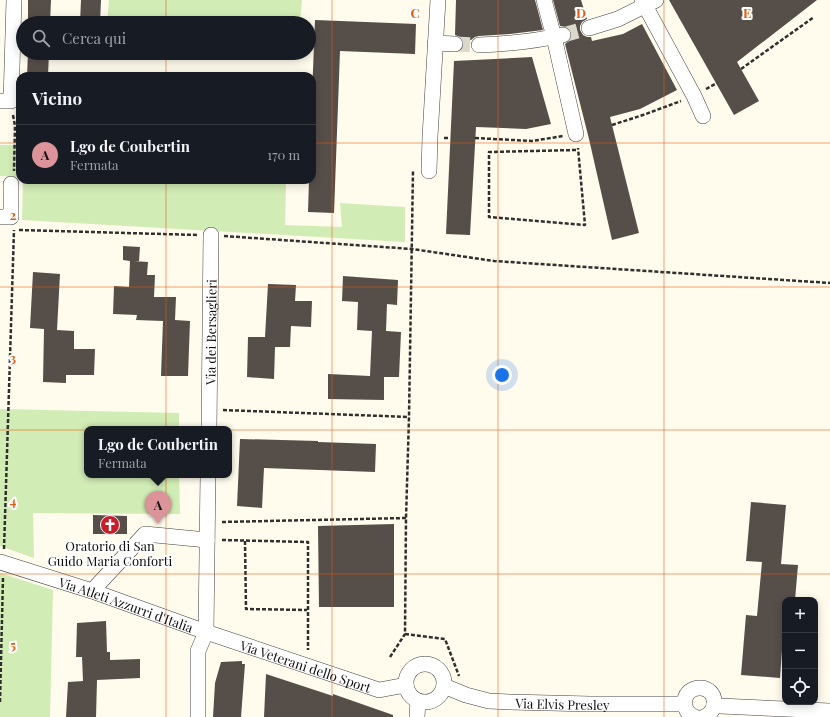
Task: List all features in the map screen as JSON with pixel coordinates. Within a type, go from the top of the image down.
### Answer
[{"type":"street","points":[[5,101],[14,0]]},
{"type":"street","points":[[429,171],[438,0]]},
{"type":"street","points":[[544,0],[559,36],[576,134]]},
{"type":"street","points":[[589,28],[618,19],[648,2],[703,116]]},
{"type":"street","points":[[480,44],[509,44],[559,36]]},
{"type":"street","points":[[435,43],[455,44]]},
{"type":"street","points":[[0,217],[11,217],[12,180]]},
{"type":"street","name":"Via dei Bersaglieri","points":[[209,426],[211,235]]},
{"type":"street","points":[[198,717],[198,651],[206,632],[208,478]]},
{"type":"street","points":[[92,591],[145,534],[207,540]]},
{"type":"street","name":"Via Atleti Azzurri d'Italia","points":[[2,562],[92,591],[206,632]]},
{"type":"street","name":"Via Veterani dello Sport","points":[[206,632],[379,690],[406,686]]},
{"type":"street","points":[[418,665],[431,665],[437,668],[441,673],[444,679],[444,686],[439,696],[435,699],[424,702],[418,701],[410,695],[407,690],[406,679],[408,673],[418,665]]},
{"type":"street","name":"Via Elvis Presley","points":[[444,686],[466,695],[489,701],[590,704],[684,704]]},
{"type":"street","points":[[695,717],[688,713],[684,704],[690,691],[699,688],[704,688],[709,691],[714,699],[711,713],[704,717]]},
{"type":"street","points":[[417,717],[418,701]]},
{"type":"street","points":[[714,704],[720,706],[830,711]]},
{"type":"path","points":[[741,69],[814,16]]},
{"type":"path","points":[[612,125],[694,96],[717,83]]},
{"type":"path","points":[[5,101],[14,126],[12,180]]},
{"type":"path","points":[[475,138],[532,140],[576,134],[585,225],[488,217],[489,152],[578,150]]},
{"type":"path","points":[[390,657],[405,634],[413,170]]},
{"type":"path","points":[[0,702],[2,562],[14,230]]},
{"type":"path","points":[[412,249],[494,260],[830,283]]},
{"type":"path","points":[[209,409],[409,417]]},
{"type":"path","points":[[207,522],[406,518]]},
{"type":"path","points":[[207,540],[308,542],[308,655]]},
{"type":"path","points":[[245,541],[246,609],[307,610]]},
{"type":"path","points":[[405,634],[445,639],[466,695]]},
{"type":"green space","points":[[109,0],[302,0],[301,16],[108,16]]},
{"type":"green space","points":[[0,145],[16,145],[16,177],[0,176]]},
{"type":"green space","points":[[23,184],[286,184],[285,225],[342,227],[340,203],[405,207],[405,242],[22,220]]},
{"type":"green space","points":[[0,409],[179,413],[179,426],[84,426],[84,478],[179,478],[180,514],[33,513],[34,558],[0,546]]},
{"type":"green space","points":[[0,573],[53,590],[50,717],[0,717]]},
{"type":"building","points":[[28,0],[51,0],[50,16],[28,16]]},
{"type":"building","points":[[81,0],[101,0],[100,16],[80,16]]},
{"type":"building","points":[[456,0],[535,0],[543,30],[479,36],[471,40],[463,41],[460,37],[455,35]]},
{"type":"building","points":[[553,0],[581,0],[587,19],[582,22],[580,30],[583,35],[591,37],[592,41],[623,34],[642,24],[677,90],[640,109],[610,117],[639,233],[612,240],[565,44],[571,38],[572,33],[566,27],[560,26]]},
{"type":"building","points":[[669,0],[817,0],[737,62],[759,101],[734,115]]},
{"type":"building","points":[[316,20],[416,24],[415,54],[340,51],[334,213],[308,212],[309,184],[316,184],[316,72],[313,72],[313,60],[316,60]]},
{"type":"building","points":[[532,57],[551,124],[526,129],[476,127],[470,235],[446,234],[454,61]]},
{"type":"building","points":[[28,60],[49,60],[48,72],[27,72]]},
{"type":"building","points":[[123,246],[140,247],[139,261],[134,261],[148,262],[147,275],[155,275],[154,297],[176,297],[175,320],[190,321],[188,376],[161,376],[163,321],[136,320],[137,315],[113,314],[114,286],[129,287],[130,261],[123,260]]},
{"type":"building","points":[[33,272],[60,274],[57,330],[74,331],[74,349],[95,349],[94,375],[66,375],[66,383],[43,382],[44,329],[30,328]]},
{"type":"building","points":[[343,276],[398,280],[397,305],[387,304],[386,331],[401,332],[399,377],[384,377],[384,400],[328,399],[328,374],[370,376],[372,331],[357,330],[358,302],[342,301]]},
{"type":"building","points":[[268,284],[296,285],[295,301],[312,301],[311,327],[291,326],[290,347],[275,347],[274,379],[247,377],[248,337],[265,337]]},
{"type":"building","points":[[240,439],[376,444],[375,472],[264,468],[262,508],[237,506]]},
{"type":"building","points":[[751,502],[786,505],[781,564],[798,565],[795,597],[782,597],[782,650],[780,678],[741,675],[746,615],[757,616],[762,562],[746,561]]},
{"type":"building","name":"Oratorio di San Guido Maria Conforti","points":[[93,515],[127,516],[127,534],[93,534]]},
{"type":"building","points":[[394,524],[394,607],[319,607],[318,526]]},
{"type":"building","points":[[106,621],[107,652],[110,652],[110,660],[140,659],[140,678],[97,680],[96,717],[66,717],[68,682],[83,681],[82,657],[76,657],[77,623]]},
{"type":"building","points":[[242,661],[242,664],[245,664],[241,717],[213,717],[215,683],[221,662]]},
{"type":"building","points":[[266,674],[333,696],[333,694],[393,715],[393,717],[264,717]]},
{"type":"tunnel","points":[[563,35],[589,28]]},
{"type":"tunnel","points":[[455,44],[479,45]]},
{"type":"place","name":"Lgo de Coubertin","points":[[158,524]]},
{"type":"place","name":"Oratorio di San Guido Maria Conforti","points":[[110,525]]}]
